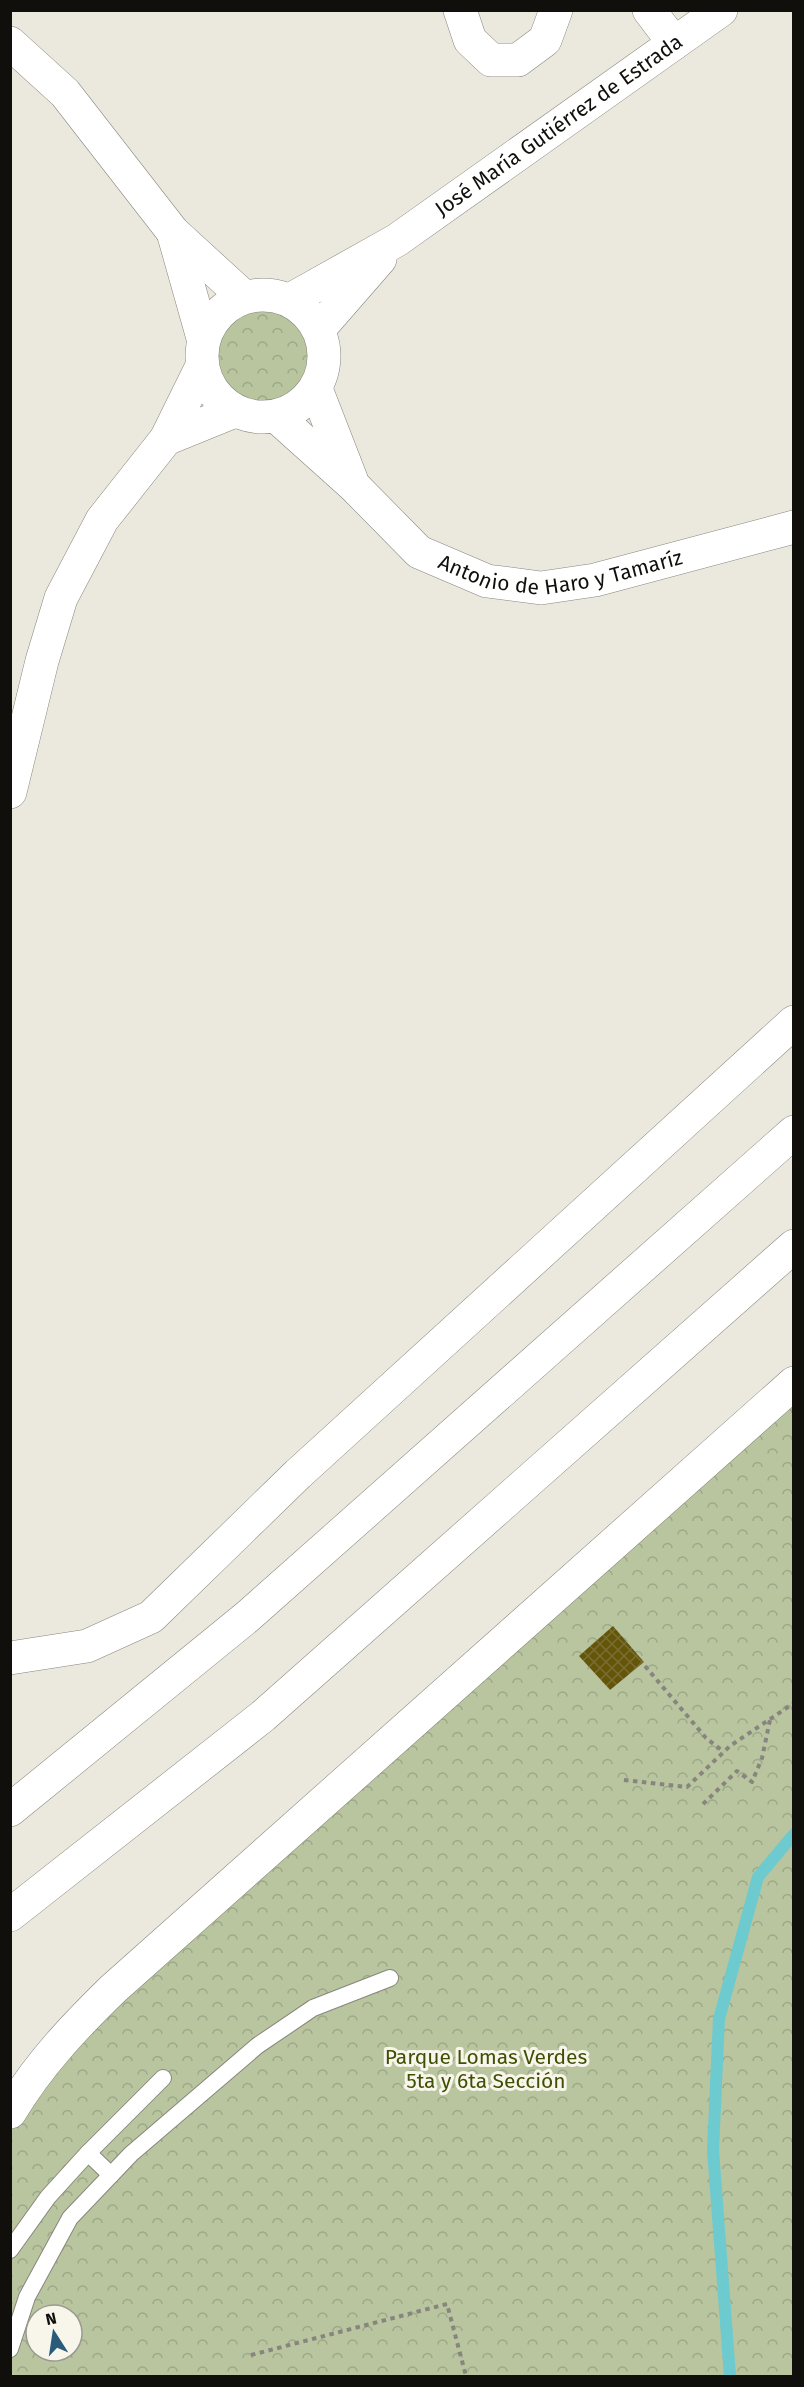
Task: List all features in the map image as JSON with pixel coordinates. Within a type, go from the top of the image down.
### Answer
[{"type":"main road","points":[[460,10],[470,40],[491,60],[519,60],[545,40],[556,10]]},
{"type":"main road","points":[[649,10],[674,43]]},
{"type":"main road","name":"José María Gutiérrez de Estrada","points":[[290,300],[397,240],[674,43],[712,13]]},
{"type":"main road","points":[[10,44],[65,93],[173,232],[244,297]]},
{"type":"main road","points":[[10,792],[15,755],[61,598],[102,520],[166,439],[202,352],[218,312],[244,297],[263,294],[290,300],[304,310],[319,329],[325,351],[322,372],[316,389],[300,405],[276,416],[252,417],[235,411],[212,391],[202,352],[173,232]]},
{"type":"main road","name":"José María Gutiérrez de Estrada","points":[[319,329],[397,240]]},
{"type":"main road","name":"Antonio de Haro y Tamaríz","points":[[316,389],[354,486]]},
{"type":"main road","points":[[166,439],[235,411]]},
{"type":"main road","name":"Antonio de Haro y Tamaríz","points":[[276,416],[354,486],[419,552],[487,581],[541,588],[595,580],[794,527]]},
{"type":"main road","points":[[10,1658],[87,1646],[151,1617],[298,1474],[794,1022]]},
{"type":"main road","points":[[10,1810],[247,1617],[794,1132]]},
{"type":"main road","points":[[10,1915],[263,1716],[794,1246]]},
{"type":"main road","points":[[10,2112],[58,2044],[113,1989],[794,1383]]},
{"type":"lane","points":[[10,2349],[27,2297],[70,2218],[131,2154],[257,2046],[313,2008],[390,1978]]},
{"type":"lane","points":[[10,2250],[48,2197],[88,2153],[163,2078]]},
{"type":"lane","points":[[88,2153],[111,2175]]},
{"type":"path","points":[[645,1666],[706,1738],[724,1752]]},
{"type":"path","points":[[624,1780],[687,1787],[724,1752],[794,1703]]},
{"type":"path","points":[[703,1804],[737,1771],[752,1782],[762,1758],[771,1719]]},
{"type":"path","points":[[251,2355],[447,2304],[466,2376]]},
{"type":"green space","points":[[263,295],[286,300],[297,305],[306,313],[314,322],[319,333],[324,356],[319,379],[314,390],[306,399],[297,407],[286,412],[263,417],[240,412],[229,407],[220,399],[212,390],[207,379],[202,356],[207,333],[212,322],[220,313],[229,305],[240,300]]},
{"type":"green space","name":"Parque Lomas Verdes 5ta y 6ta Sección","points":[[793,1385],[793,2376],[11,2376],[11,2116],[59,2045]]},
{"type":"building","points":[[613,1626],[644,1662],[610,1690],[579,1656]]},
{"type":"waterway","points":[[730,2376],[713,2150],[719,2019],[758,1877],[794,1834]]}]
